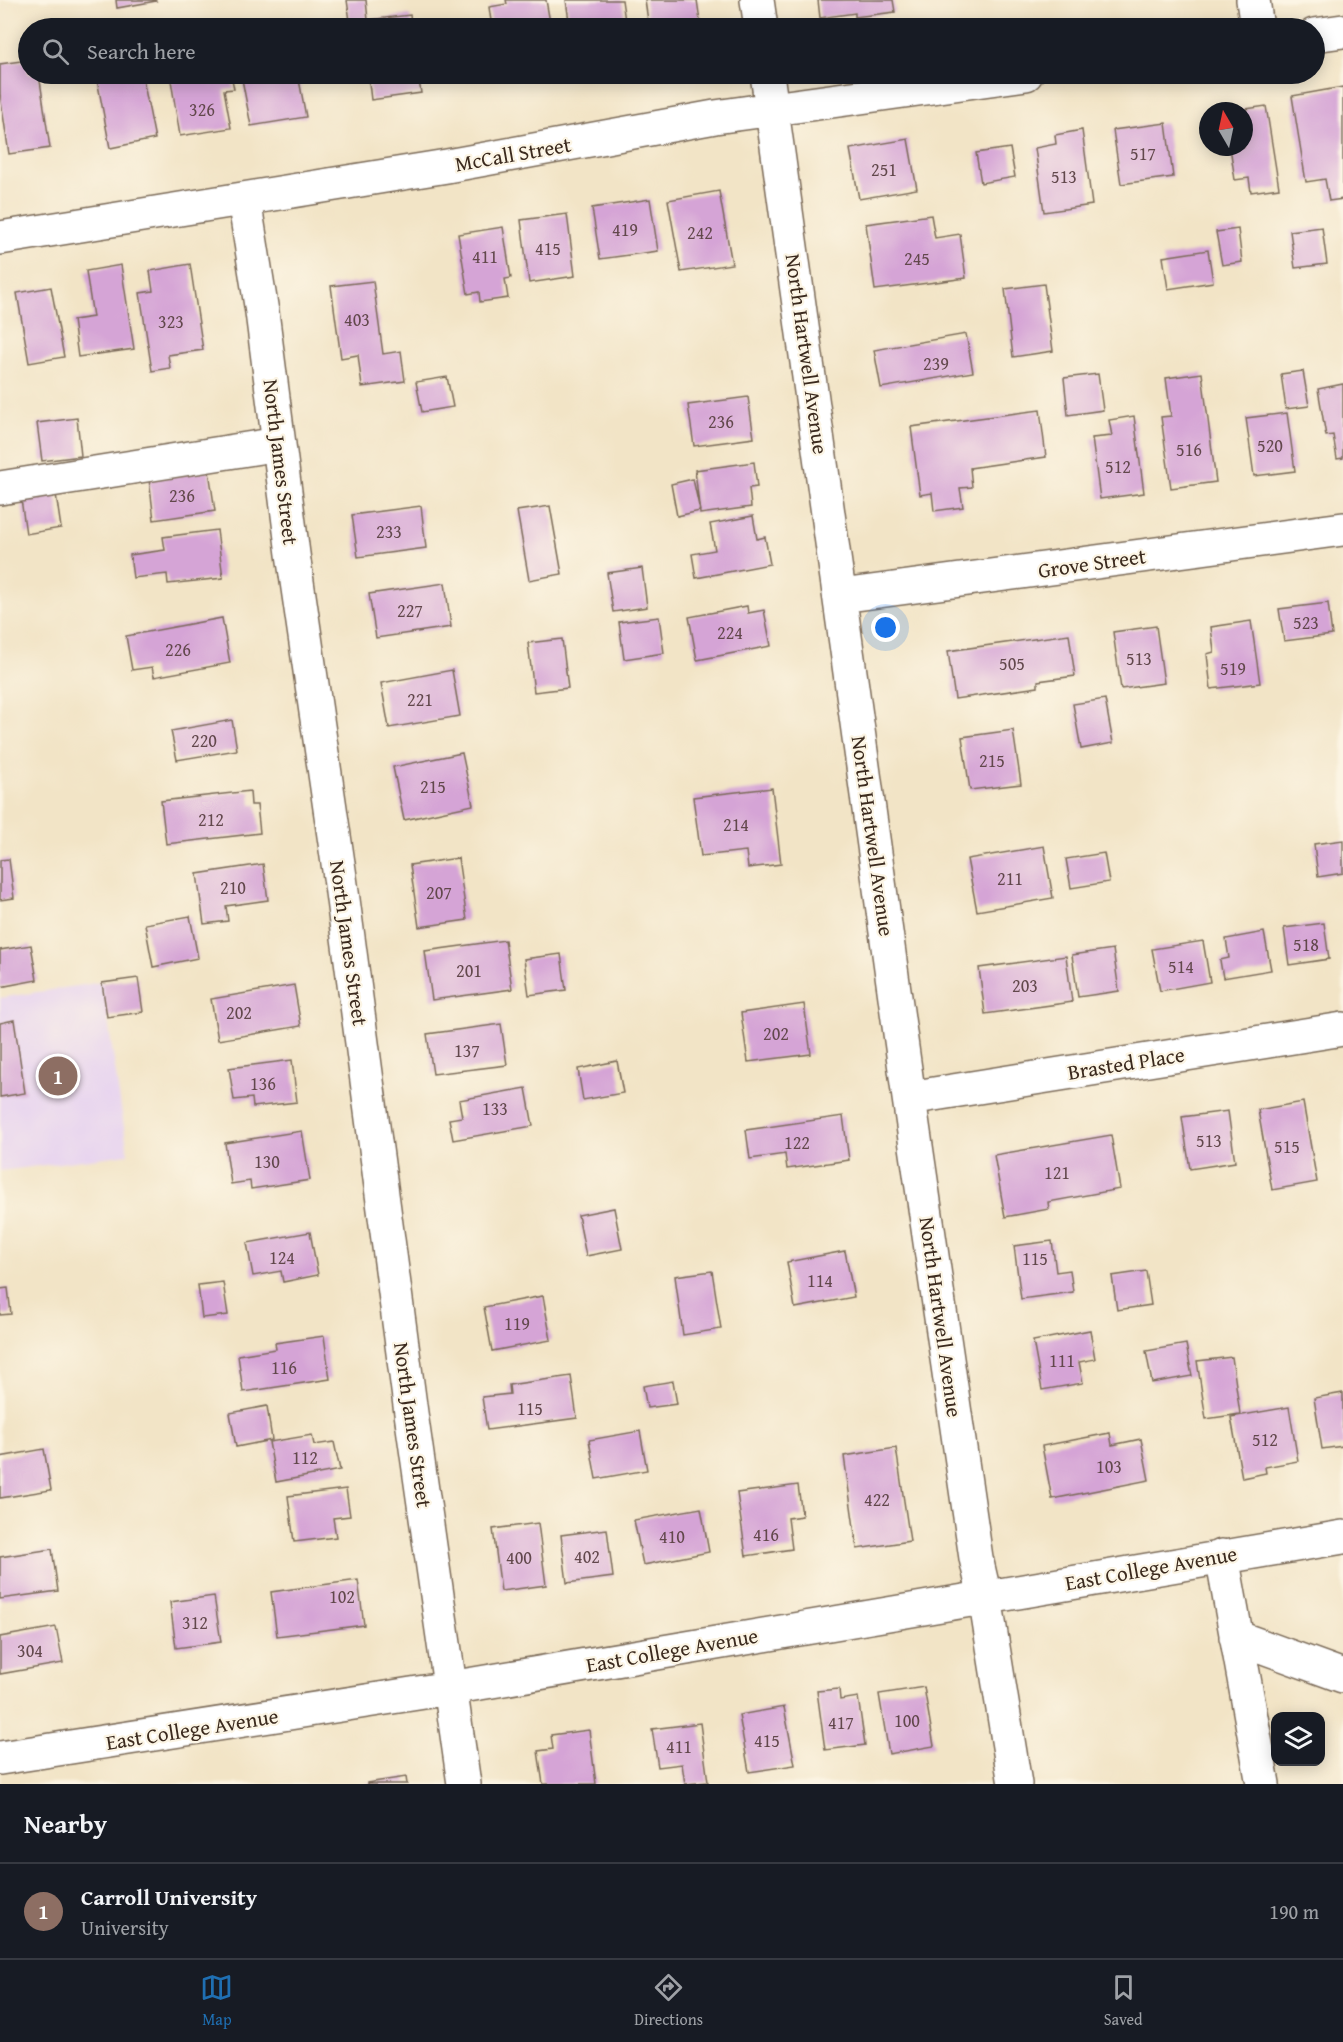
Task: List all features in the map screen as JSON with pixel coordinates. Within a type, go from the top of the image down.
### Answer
[{"type":"street","points":[[757,0],[760,18]]},
{"type":"street","points":[[1253,0],[1256,18]]},
{"type":"street","points":[[1325,33],[1343,31]]},
{"type":"street","name":"North Hartwell Avenue","points":[[768,84],[909,1098],[974,1546],[985,1597],[1015,1784]]},
{"type":"street","name":"McCall Street","points":[[0,238],[447,166],[715,117],[955,84]]},
{"type":"street","name":"North James Street","points":[[244,199],[262,312],[464,1784]]},
{"type":"street","points":[[0,488],[279,444]]},
{"type":"street","name":"Grove Street","points":[[841,596],[1343,529]]},
{"type":"street","name":"Brasted Place","points":[[909,1098],[1343,1029]]},
{"type":"street","name":"East College Avenue","points":[[0,1758],[450,1688],[1343,1537]]},
{"type":"street","points":[[1222,1556],[1263,1784]]},
{"type":"street","points":[[1236,1637],[1343,1676]]},
{"type":"shaded area","points":[[102,982],[128,1154],[0,1171],[0,998]]},
{"type":"building","points":[[116,0],[155,0],[156,1],[117,8]]},
{"type":"building","points":[[347,0],[366,0],[368,18],[350,18]]},
{"type":"building","points":[[506,0],[546,0],[549,18],[491,18],[489,7],[507,4]]},
{"type":"building","points":[[566,0],[622,0],[625,18],[569,18]]},
{"type":"building","points":[[645,0],[697,0],[700,18],[648,18]]},
{"type":"building","points":[[818,0],[893,0],[895,12],[855,17],[855,13],[820,18]]},
{"type":"building","points":[[410,15],[410,18],[385,18]]},
{"type":"building","points":[[18,61],[18,84],[40,84],[50,148],[9,154],[0,94],[0,64]]},
{"type":"building","points":[[98,84],[144,84],[155,139],[110,148]]},
{"type":"building","points":[[172,84],[233,84],[234,89],[224,90],[231,128],[180,136]]},
{"type":"building","points":[[243,84],[300,84],[306,117],[251,126]]},
{"type":"building","points":[[369,84],[420,84],[421,93],[371,100]]},
{"type":"building","points":[[1343,87],[1343,199],[1329,201],[1325,179],[1306,182],[1292,96]]},
{"type":"building","points":[[1266,106],[1279,188],[1251,192],[1249,178],[1235,180],[1231,156],[1253,156],[1253,108]]},
{"type":"building","points":[[1166,123],[1173,177],[1121,184],[1113,130]]},
{"type":"building","points":[[1082,130],[1092,205],[1044,212],[1035,148],[1056,144],[1055,135]]},
{"type":"building","points":[[908,139],[917,189],[859,199],[850,149]]},
{"type":"building","points":[[1010,148],[1015,177],[981,183],[976,153]]},
{"type":"building","points":[[719,191],[732,264],[681,272],[668,200]]},
{"type":"building","points":[[650,199],[658,251],[600,259],[592,208]]},
{"type":"building","points":[[567,214],[575,276],[529,283],[521,220]]},
{"type":"building","points":[[931,215],[935,238],[960,234],[966,278],[875,290],[866,224]]},
{"type":"building","points":[[503,227],[511,278],[505,279],[508,298],[480,302],[479,292],[468,294],[458,234]]},
{"type":"building","points":[[1322,227],[1327,264],[1295,268],[1290,231]]},
{"type":"building","points":[[1238,229],[1242,262],[1222,265],[1216,232]]},
{"type":"building","points":[[1208,250],[1213,282],[1168,289],[1163,257]]},
{"type":"building","points":[[190,264],[203,350],[168,355],[170,368],[152,371],[140,293],[153,291],[150,271]]},
{"type":"building","points":[[121,265],[134,349],[78,357],[73,320],[93,317],[86,271]]},
{"type":"building","points":[[373,281],[383,354],[401,351],[405,381],[362,387],[358,355],[341,358],[331,286]]},
{"type":"building","points":[[1044,284],[1053,351],[1013,357],[1005,289]]},
{"type":"building","points":[[51,287],[64,357],[29,363],[17,293]]},
{"type":"building","points":[[966,334],[973,372],[881,388],[874,350]]},
{"type":"building","points":[[1303,371],[1309,406],[1286,409],[1281,374]]},
{"type":"building","points":[[1202,373],[1216,482],[1171,488],[1161,417],[1171,416],[1166,378]]},
{"type":"building","points":[[1098,374],[1103,410],[1068,415],[1064,378]]},
{"type":"building","points":[[447,377],[453,407],[422,412],[416,382]]},
{"type":"building","points":[[1343,384],[1343,458],[1337,459],[1333,435],[1326,436],[1318,389]]},
{"type":"building","points":[[748,397],[754,438],[694,446],[688,405]]},
{"type":"building","points":[[1040,410],[1046,457],[970,468],[972,487],[960,488],[963,507],[934,511],[932,493],[920,495],[911,427]]},
{"type":"building","points":[[1287,413],[1295,471],[1254,476],[1246,418]]},
{"type":"building","points":[[1134,416],[1144,493],[1100,499],[1092,438],[1112,436],[1109,420]]},
{"type":"building","points":[[77,418],[81,456],[42,461],[37,423]]},
{"type":"building","points":[[754,462],[757,487],[749,488],[751,507],[700,514],[695,470]]},
{"type":"building","points":[[209,471],[215,511],[154,520],[149,479]]},
{"type":"building","points":[[693,479],[700,511],[677,516],[671,484]]},
{"type":"building","points":[[56,494],[61,528],[26,534],[21,499]]},
{"type":"building","points":[[421,506],[426,548],[358,557],[352,515]]},
{"type":"building","points":[[550,506],[562,574],[529,580],[517,511]]},
{"type":"building","points":[[753,516],[757,539],[765,537],[770,564],[696,578],[692,554],[715,550],[710,524]]},
{"type":"building","points":[[217,530],[223,578],[168,584],[167,574],[133,578],[130,555],[165,550],[163,537]]},
{"type":"building","points":[[642,568],[647,607],[613,612],[607,573]]},
{"type":"building","points":[[445,583],[451,627],[376,638],[369,594]]},
{"type":"building","points":[[1328,603],[1332,635],[1284,641],[1279,609]]},
{"type":"building","points":[[747,606],[748,613],[764,610],[771,646],[697,660],[689,617]]},
{"type":"building","points":[[659,617],[664,653],[624,659],[619,622]]},
{"type":"building","points":[[222,618],[230,663],[154,677],[152,667],[132,670],[126,636]]},
{"type":"building","points":[[1251,621],[1260,683],[1211,689],[1207,654],[1214,652],[1211,627]]},
{"type":"building","points":[[1156,626],[1164,683],[1121,689],[1113,632]]},
{"type":"building","points":[[1069,634],[1075,676],[1038,681],[1038,687],[955,699],[948,651]]},
{"type":"building","points":[[562,639],[568,688],[534,692],[528,643]]},
{"type":"building","points":[[452,670],[460,716],[389,728],[381,683]]},
{"type":"building","points":[[1105,699],[1113,743],[1081,749],[1073,704]]},
{"type":"building","points":[[232,720],[237,750],[177,760],[171,731]]},
{"type":"building","points":[[1013,730],[1021,784],[970,790],[962,737]]},
{"type":"building","points":[[462,753],[473,805],[404,820],[393,767]]},
{"type":"building","points":[[772,788],[781,864],[748,868],[746,851],[701,856],[693,797]]},
{"type":"building","points":[[250,791],[251,805],[257,805],[260,833],[166,844],[161,801]]},
{"type":"building","points":[[1343,840],[1343,873],[1318,877],[1314,844]]},
{"type":"building","points":[[1044,846],[1053,898],[977,911],[967,859]]},
{"type":"building","points":[[1104,853],[1109,882],[1071,888],[1066,859]]},
{"type":"building","points":[[458,858],[467,920],[419,927],[410,865]]},
{"type":"building","points":[[9,859],[14,898],[0,900],[0,860]]},
{"type":"building","points":[[263,864],[268,900],[226,906],[228,921],[204,924],[197,874]]},
{"type":"building","points":[[190,916],[198,958],[153,967],[145,924]]},
{"type":"building","points":[[1324,923],[1329,959],[1289,965],[1284,928]]},
{"type":"building","points":[[1264,932],[1271,970],[1223,978],[1220,960],[1229,958],[1226,939]]},
{"type":"building","points":[[505,940],[512,989],[432,1000],[425,951]]},
{"type":"building","points":[[1203,941],[1210,982],[1160,991],[1152,949]]},
{"type":"building","points":[[31,945],[37,980],[0,987],[0,950]]},
{"type":"building","points":[[1113,949],[1119,991],[1078,997],[1072,955]]},
{"type":"building","points":[[561,954],[566,990],[529,995],[524,959]]},
{"type":"building","points":[[1066,956],[1072,1002],[985,1014],[979,968]]},
{"type":"building","points":[[138,978],[143,1012],[107,1017],[102,983]]},
{"type":"building","points":[[294,985],[301,1026],[218,1040],[211,999]]},
{"type":"building","points":[[804,1004],[811,1054],[748,1062],[741,1013]]},
{"type":"building","points":[[14,1020],[25,1093],[0,1097],[0,1023]]},
{"type":"building","points":[[501,1024],[507,1065],[433,1074],[427,1034]]},
{"type":"building","points":[[292,1060],[297,1102],[253,1107],[252,1098],[234,1100],[229,1068]]},
{"type":"building","points":[[617,1061],[623,1093],[583,1100],[578,1069]]},
{"type":"building","points":[[526,1088],[533,1126],[453,1140],[449,1119],[462,1117],[459,1100]]},
{"type":"building","points":[[1303,1102],[1317,1182],[1272,1190],[1258,1110]]},
{"type":"building","points":[[1228,1111],[1235,1162],[1190,1169],[1182,1117]]},
{"type":"building","points":[[843,1116],[849,1160],[787,1169],[785,1154],[750,1159],[746,1130]]},
{"type":"building","points":[[302,1131],[310,1180],[251,1189],[250,1181],[231,1184],[225,1143]]},
{"type":"building","points":[[1111,1135],[1120,1189],[1048,1202],[1049,1209],[1005,1217],[994,1155]]},
{"type":"building","points":[[614,1208],[622,1249],[586,1256],[578,1215]]},
{"type":"building","points":[[310,1232],[318,1275],[283,1282],[281,1271],[253,1276],[247,1243]]},
{"type":"building","points":[[1052,1241],[1056,1272],[1070,1270],[1073,1292],[1021,1299],[1014,1246]]},
{"type":"building","points":[[845,1251],[854,1297],[795,1308],[787,1262]]},
{"type":"building","points":[[712,1271],[721,1329],[683,1335],[675,1276]]},
{"type":"building","points":[[1146,1271],[1151,1305],[1117,1310],[1112,1276]]},
{"type":"building","points":[[223,1282],[228,1315],[202,1318],[198,1285]]},
{"type":"building","points":[[8,1288],[11,1314],[0,1315],[0,1289]]},
{"type":"building","points":[[543,1296],[551,1340],[492,1351],[484,1307]]},
{"type":"building","points":[[1090,1330],[1095,1359],[1079,1362],[1083,1383],[1042,1390],[1033,1341]]},
{"type":"building","points":[[324,1336],[330,1379],[243,1392],[238,1355],[276,1349],[275,1343]]},
{"type":"building","points":[[1186,1344],[1192,1376],[1152,1383],[1146,1351]]},
{"type":"building","points":[[1232,1357],[1240,1414],[1206,1419],[1197,1361]]},
{"type":"building","points":[[571,1376],[577,1418],[487,1430],[482,1397],[510,1394],[509,1385]]},
{"type":"building","points":[[673,1381],[677,1404],[647,1408],[643,1386]]},
{"type":"building","points":[[1343,1393],[1343,1446],[1322,1449],[1314,1398]]},
{"type":"building","points":[[267,1406],[272,1440],[236,1447],[230,1413]]},
{"type":"building","points":[[1289,1407],[1298,1461],[1265,1467],[1266,1473],[1242,1478],[1231,1417]]},
{"type":"building","points":[[640,1431],[647,1470],[596,1479],[589,1440]]},
{"type":"building","points":[[1110,1433],[1112,1445],[1141,1439],[1149,1480],[1052,1499],[1042,1446]]},
{"type":"building","points":[[312,1435],[314,1445],[334,1442],[340,1470],[276,1482],[269,1442]]},
{"type":"building","points":[[896,1448],[910,1541],[857,1549],[844,1456]]},
{"type":"building","points":[[44,1449],[51,1490],[0,1498],[0,1457]]},
{"type":"building","points":[[798,1485],[802,1516],[788,1518],[792,1549],[746,1556],[737,1493]]},
{"type":"building","points":[[346,1489],[350,1516],[333,1518],[336,1537],[294,1542],[288,1496]]},
{"type":"building","points":[[701,1508],[709,1552],[643,1565],[634,1520]]},
{"type":"building","points":[[538,1523],[546,1585],[501,1591],[493,1529]]},
{"type":"building","points":[[607,1529],[613,1577],[567,1583],[561,1535]]},
{"type":"building","points":[[52,1549],[58,1591],[0,1599],[0,1557]]},
{"type":"building","points":[[358,1580],[364,1625],[277,1636],[271,1592]]},
{"type":"building","points":[[214,1596],[221,1642],[176,1648],[170,1602]]},
{"type":"building","points":[[56,1627],[63,1663],[0,1674],[0,1637]]},
{"type":"building","points":[[924,1687],[934,1746],[889,1754],[879,1694]]},
{"type":"building","points":[[839,1689],[840,1700],[858,1697],[865,1745],[825,1750],[817,1691]]},
{"type":"building","points":[[784,1707],[795,1765],[749,1772],[739,1715]]},
{"type":"building","points":[[700,1723],[708,1782],[685,1784],[682,1764],[658,1767],[652,1729]]},
{"type":"building","points":[[589,1730],[596,1784],[543,1784],[538,1751],[553,1749],[551,1735]]},
{"type":"building","points":[[406,1777],[407,1784],[367,1784],[367,1783]]},
{"type":"place","name":"Carroll University","points":[[58,1076]]}]
